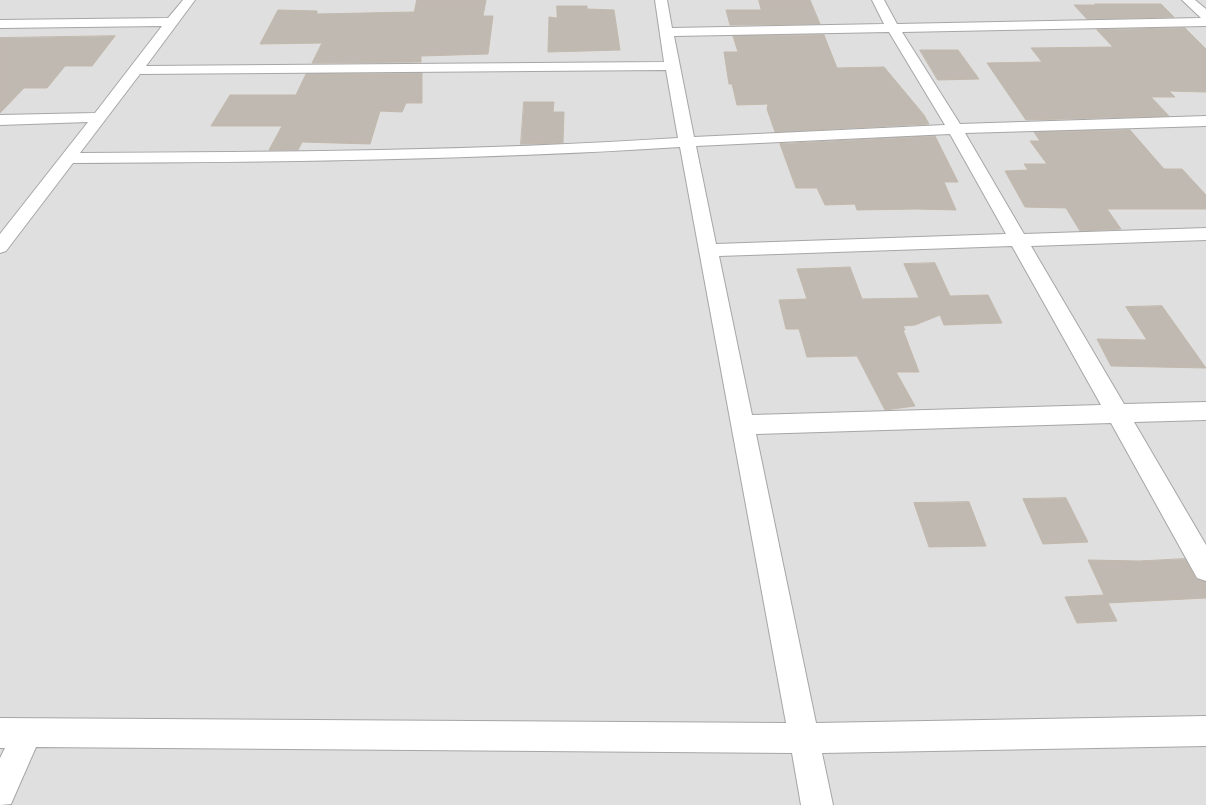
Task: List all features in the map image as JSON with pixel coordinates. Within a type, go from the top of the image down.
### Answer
[{"type":"street","points":[[3,241],[189,0]]},
{"type":"street","points":[[661,0],[672,66],[817,805]]},
{"type":"street","points":[[878,0],[893,28],[955,129],[1206,569]]},
{"type":"street","points":[[1188,0],[1206,16]]},
{"type":"street","points":[[0,24],[172,22]]},
{"type":"street","points":[[666,32],[1206,22]]},
{"type":"street","points":[[136,70],[672,66]]},
{"type":"street","points":[[0,120],[99,118]]},
{"type":"street","points":[[67,158],[319,156],[594,148],[955,129],[1206,121]]},
{"type":"street","points":[[709,250],[1206,234]]},
{"type":"street","points":[[743,425],[1206,411]]},
{"type":"street","points":[[0,793],[14,732],[805,738],[1206,731]]},
{"type":"shaded area","points":[[0,0],[1206,0],[1206,805],[0,805]]},
{"type":"building","points":[[417,0],[486,0],[483,16],[493,16],[488,54],[421,56],[421,62],[312,63],[322,43],[260,44],[278,10],[317,11],[317,14],[414,12]]},
{"type":"building","points":[[759,0],[810,0],[820,24],[730,25],[726,10],[761,10]]},
{"type":"building","points":[[1095,4],[1161,4],[1174,17],[1087,19],[1074,5],[1096,5]]},
{"type":"building","points":[[557,6],[587,6],[587,9],[614,10],[620,50],[548,52],[549,17],[557,18]]},
{"type":"building","points":[[1185,28],[1206,49],[1206,92],[1169,91],[1175,97],[1151,97],[1169,116],[1026,120],[987,63],[1042,62],[1031,48],[1113,47],[1097,30]]},
{"type":"building","points":[[824,35],[837,68],[884,67],[924,115],[929,124],[775,132],[767,109],[768,104],[737,105],[732,84],[729,84],[724,52],[738,52],[733,36]]},
{"type":"building","points":[[115,36],[92,66],[65,66],[47,88],[24,88],[0,113],[0,38]]},
{"type":"building","points":[[920,50],[958,50],[979,79],[938,80]]},
{"type":"building","points":[[422,73],[422,103],[406,103],[402,112],[380,111],[370,144],[302,142],[298,150],[269,150],[282,126],[211,126],[230,95],[296,95],[306,74]]},
{"type":"building","points":[[524,102],[554,102],[553,112],[564,112],[563,143],[521,144]]},
{"type":"building","points":[[1130,130],[1164,169],[1182,169],[1206,195],[1206,209],[1107,209],[1121,229],[1080,231],[1066,208],[1025,207],[1005,171],[1028,170],[1024,164],[1047,164],[1030,141],[1040,141],[1034,132]]},
{"type":"building","points":[[935,136],[958,182],[944,182],[956,210],[857,210],[855,204],[825,205],[817,188],[796,188],[780,144]]},
{"type":"building","points":[[935,263],[950,296],[988,295],[1002,323],[944,325],[940,315],[915,325],[903,326],[905,330],[903,330],[919,372],[896,372],[915,406],[885,410],[857,356],[807,357],[799,329],[786,329],[779,300],[807,299],[797,269],[850,267],[862,299],[919,298],[904,264]]},
{"type":"building","points":[[1162,306],[1206,368],[1111,366],[1097,339],[1147,340],[1126,307]]},
{"type":"building","points":[[1066,498],[1088,542],[1043,544],[1023,499]]},
{"type":"building","points":[[969,502],[986,546],[929,547],[914,503]]},
{"type":"building","points":[[1185,559],[1196,579],[1206,582],[1206,598],[1108,603],[1117,621],[1077,623],[1065,597],[1104,595],[1088,560],[1139,561]]}]
